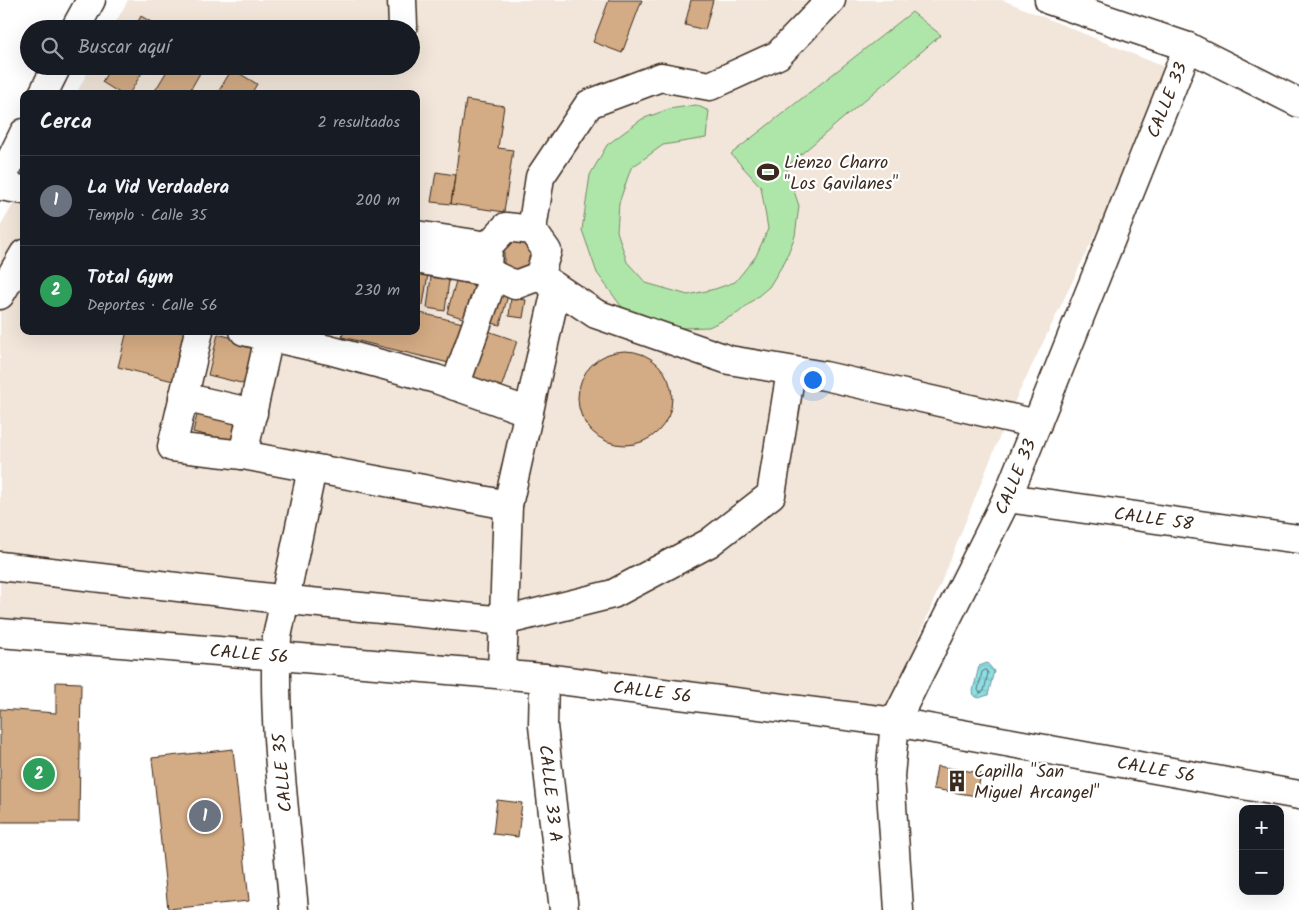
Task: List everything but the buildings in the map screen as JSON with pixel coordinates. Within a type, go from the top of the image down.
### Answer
[{"type":"street","points":[[502,673],[508,505],[529,412],[548,283],[547,251],[532,230],[540,176],[589,104],[661,77],[710,86],[778,54],[831,0]]},
{"type":"street","points":[[1055,1],[1188,47],[1299,103]]},
{"type":"street","name":"CALLE 33","points":[[899,910],[890,776],[895,722],[1007,498],[1188,47]]},
{"type":"street","points":[[45,90],[52,75]]},
{"type":"street","points":[[20,142],[6,174],[20,186]]},
{"type":"street","points":[[454,386],[490,264],[506,227],[532,230]]},
{"type":"street","points":[[420,236],[490,264],[515,285],[548,283],[596,314],[730,360],[920,397],[1037,424]]},
{"type":"street","points":[[420,259],[490,264]]},
{"type":"street","points":[[0,295],[20,266]]},
{"type":"street","points":[[197,335],[172,447],[244,456],[508,505]]},
{"type":"street","points":[[244,456],[253,413],[257,335]]},
{"type":"street","points":[[269,335],[331,340],[529,412]]},
{"type":"street","points":[[0,566],[285,600],[504,621],[613,594],[709,543],[771,495],[791,371]]},
{"type":"street","points":[[182,397],[253,413]]},
{"type":"street","name":"CALLE 35","points":[[294,910],[277,706],[277,647],[312,469]]},
{"type":"street","name":"CALLE 58","points":[[1007,498],[1299,539]]},
{"type":"street","name":"CALLE 56","points":[[0,634],[277,647],[544,678],[895,722],[1299,795]]},
{"type":"street","name":"CALLE 33 A","points":[[544,678],[543,726],[564,910]]},
{"type":"shaded area","points":[[128,0],[1003,0],[1174,71],[1010,411],[889,712],[0,617],[0,227],[20,193],[20,335],[420,335],[420,90],[78,90],[86,75],[420,75],[420,20],[117,20]]},
{"type":"green space","name":"Lienzo Charro \"Los Gavilanes\"","points":[[912,12],[941,35],[786,167],[799,206],[795,236],[785,261],[769,287],[738,313],[709,327],[681,328],[646,322],[621,306],[597,273],[582,230],[590,175],[607,145],[642,119],[669,109],[696,105],[709,111],[706,138],[663,145],[631,168],[619,203],[617,231],[627,262],[646,283],[688,295],[735,282],[756,256],[768,229],[761,187],[731,154]]},
{"type":"water","points":[[987,663],[994,671],[988,695],[979,698],[974,696],[973,691],[979,666]]},
{"type":"place","name":"Lienzo Charro \"Los Gavilanes\"","points":[[768,172]]},
{"type":"place","name":"Total Gym","points":[[39,774]]},
{"type":"place","name":"Capilla \"San Miguel Arcangel\"","points":[[957,781]]},
{"type":"place","name":"La Vid Verdadera","points":[[205,816]]}]
